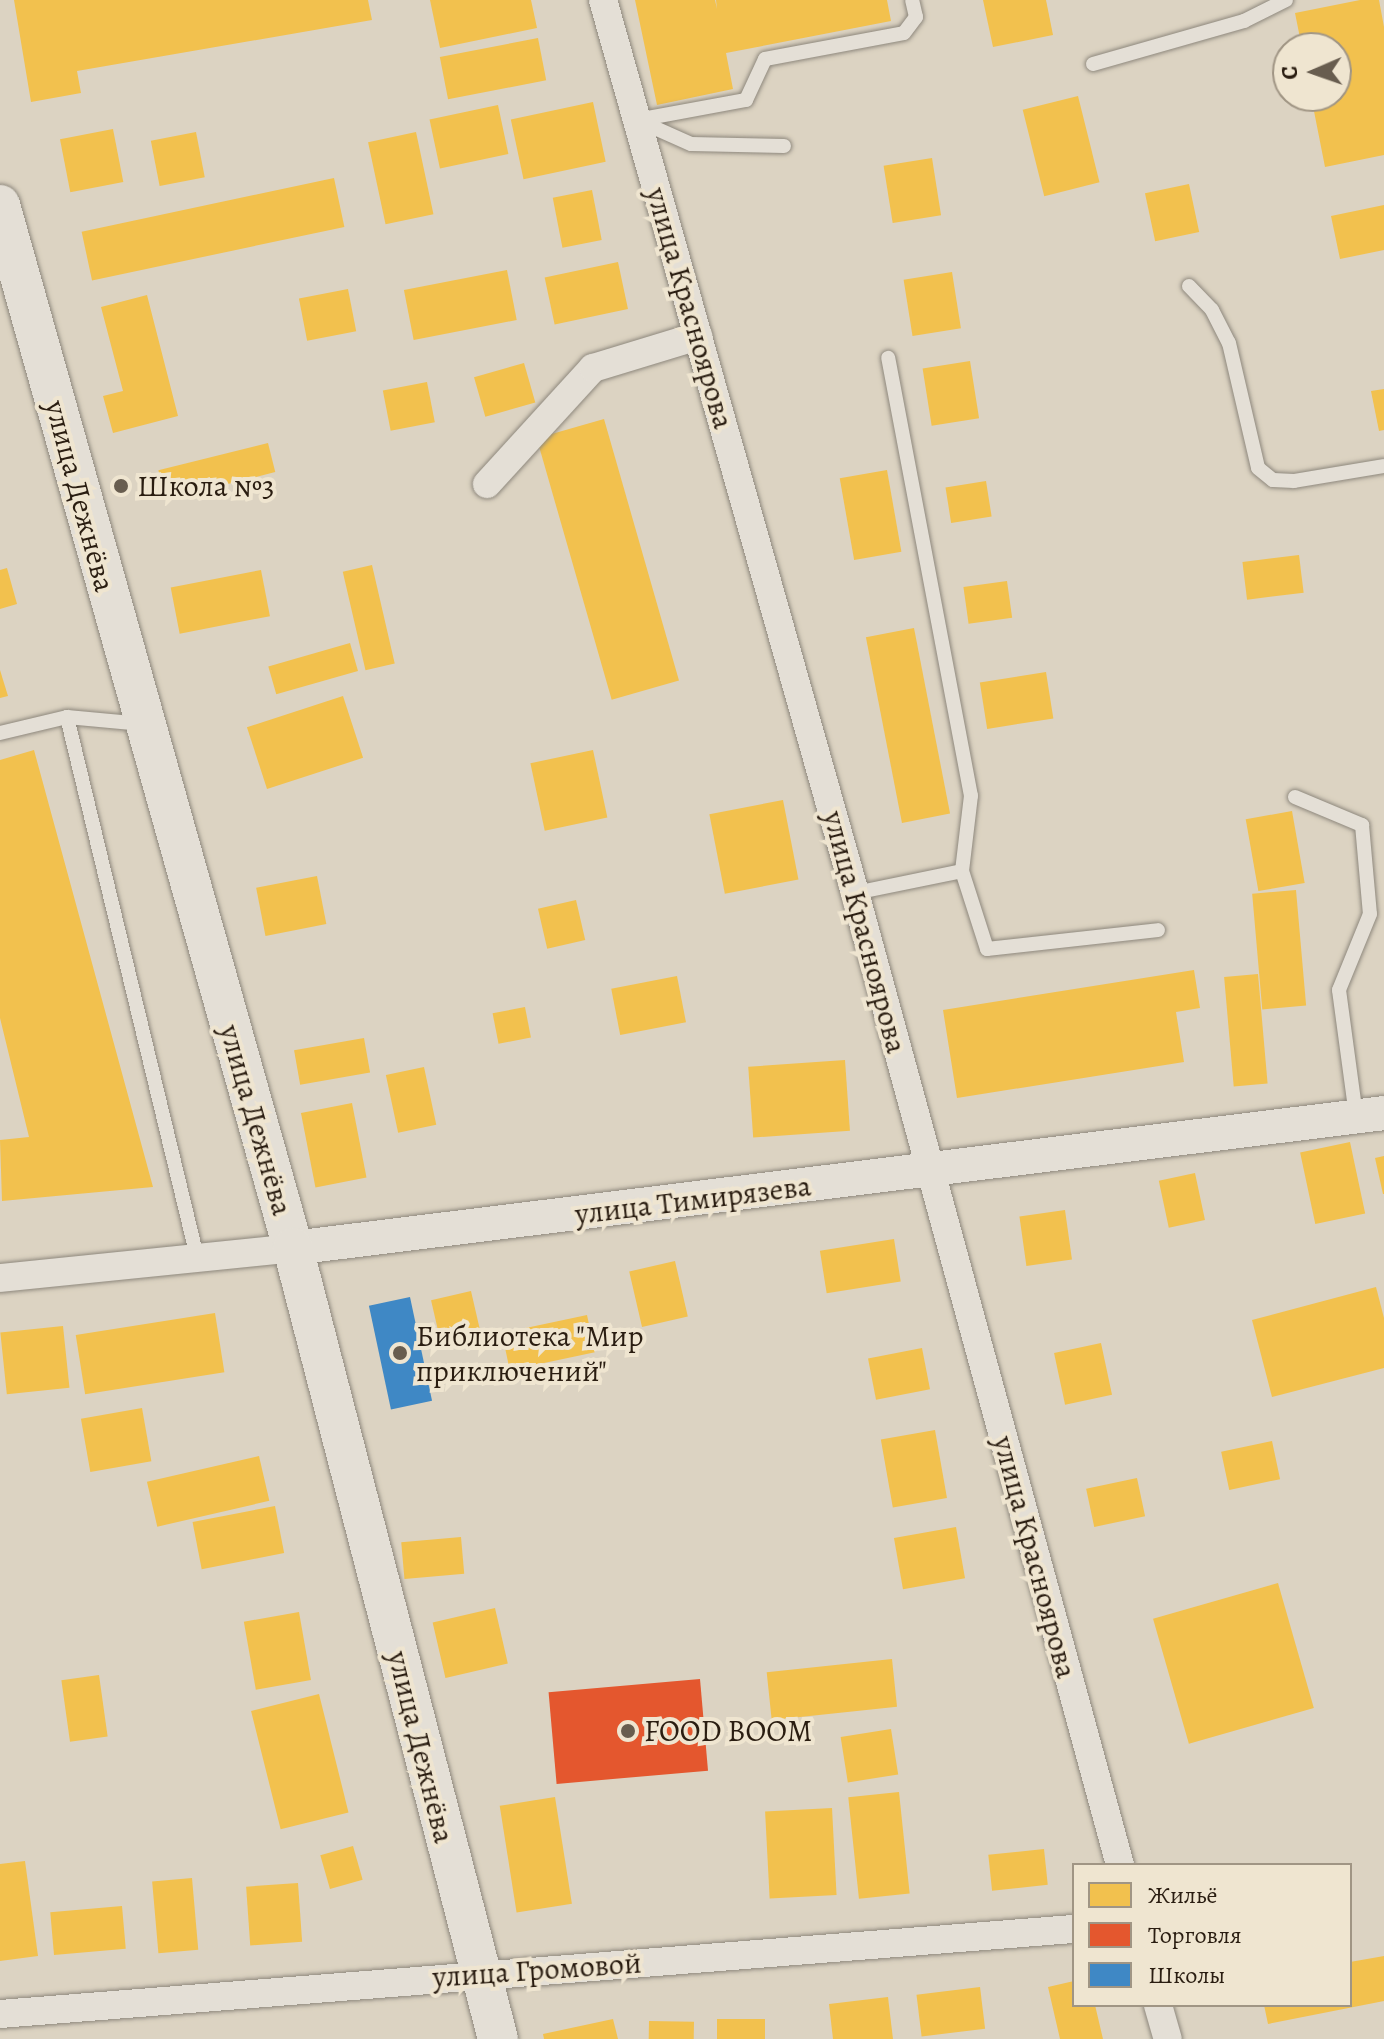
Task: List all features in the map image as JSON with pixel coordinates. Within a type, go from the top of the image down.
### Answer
[{"type":"main road","name":"улица Дежнёва","points":[[0,205],[10,282],[143,724],[293,1248],[498,2039]]},
{"type":"street","name":"улица Красноярова","points":[[603,0],[855,893],[1119,1863]]},
{"type":"street","points":[[487,484],[593,368],[698,336]]},
{"type":"street","name":"улица Тимирязева","points":[[0,1278],[293,1248],[930,1172],[1370,1114]]},
{"type":"street","name":"улица Громовой","points":[[0,2014],[480,1973],[1072,1929]]},
{"type":"street","points":[[1159,2007],[1168,2039]]},
{"type":"lane","points":[[637,120],[746,100],[765,59],[904,33],[916,17],[912,0]]},
{"type":"lane","points":[[1093,64],[1244,21],[1286,0]]},
{"type":"lane","points":[[637,120],[691,144],[784,146]]},
{"type":"lane","points":[[1189,286],[1212,310],[1229,343],[1258,468],[1273,480],[1294,481],[1384,466]]},
{"type":"lane","points":[[888,358],[971,796],[962,871],[987,949],[1158,930]]},
{"type":"lane","points":[[0,733],[67,717],[143,724]]},
{"type":"lane","points":[[67,717],[197,1257]]},
{"type":"lane","points":[[1295,797],[1362,825],[1370,914],[1339,990],[1370,1114]]},
{"type":"lane","points":[[855,893],[962,871]]},
{"type":"building: Жильё","points":[[14,0],[368,0],[372,20],[77,71],[81,93],[31,102]]},
{"type":"building: Жильё","points":[[430,0],[531,0],[537,28],[440,48]]},
{"type":"building: Жильё","points":[[635,0],[715,0],[717,9],[716,0],[887,0],[891,21],[726,53],[733,89],[657,105]]},
{"type":"building: Жильё","points":[[983,0],[1046,0],[1053,35],[993,47]]},
{"type":"building: Жильё","points":[[1360,0],[1379,0],[1384,27],[1384,155],[1325,167],[1314,112],[1352,112],[1352,32],[1299,32],[1295,13]]},
{"type":"building: Жильё","points":[[538,38],[546,80],[448,99],[440,57]]},
{"type":"building: Жильё","points":[[1078,96],[1100,182],[1044,196],[1023,110]]},
{"type":"building: Жильё","points":[[593,102],[606,162],[524,179],[511,119]]},
{"type":"building: Жильё","points":[[498,105],[508,154],[440,168],[430,120]]},
{"type":"building: Жильё","points":[[113,129],[123,182],[70,192],[60,139]]},
{"type":"building: Жильё","points":[[196,132],[205,177],[160,186],[151,141]]},
{"type":"building: Жильё","points":[[416,132],[433,214],[386,224],[368,142]]},
{"type":"building: Жильё","points":[[932,158],[941,215],[893,223],[884,166]]},
{"type":"building: Жильё","points":[[334,178],[344,227],[92,281],[82,232]]},
{"type":"building: Жильё","points":[[1189,184],[1199,232],[1155,241],[1145,193]]},
{"type":"building: Жильё","points":[[592,190],[602,240],[562,248],[553,198]]},
{"type":"building: Жильё","points":[[1384,205],[1384,250],[1340,259],[1331,216]]},
{"type":"building: Жильё","points":[[618,262],[628,309],[555,325],[545,278]]},
{"type":"building: Жильё","points":[[507,270],[517,320],[414,340],[404,290]]},
{"type":"building: Жильё","points":[[952,272],[961,328],[913,336],[904,280]]},
{"type":"building: Жильё","points":[[348,289],[356,331],[307,341],[299,299]]},
{"type":"building: Жильё","points":[[147,295],[178,416],[113,433],[103,396],[123,391],[101,307]]},
{"type":"building: Жильё","points":[[970,361],[979,418],[932,426],[923,369]]},
{"type":"building: Жильё","points":[[524,363],[535,402],[485,417],[474,377]]},
{"type":"building: Жильё","points":[[427,382],[435,422],[391,431],[383,391]]},
{"type":"building: Жильё","points":[[1384,389],[1384,430],[1379,431],[1371,391]]},
{"type":"building: Жильё","points":[[604,419],[679,680],[612,700],[537,438]]},
{"type":"building: Жильё","points":[[268,443],[275,472],[166,499],[158,470]]},
{"type":"building: Жильё","points":[[887,470],[901,552],[854,560],[840,478]]},
{"type":"building: Жильё","points":[[986,481],[992,517],[951,523],[946,487]]},
{"type":"building: Жильё","points":[[1299,555],[1304,593],[1247,600],[1242,562]]},
{"type":"building: Жильё","points":[[372,565],[395,663],[365,670],[343,572]]},
{"type":"building: Жильё","points":[[7,568],[17,604],[0,609],[0,570]]},
{"type":"building: Жильё","points":[[261,570],[270,616],[180,634],[171,588]]},
{"type":"building: Жильё","points":[[1007,581],[1012,618],[969,624],[963,587]]},
{"type":"building: Жильё","points":[[914,628],[950,814],[902,823],[866,637]]},
{"type":"building: Жильё","points":[[350,643],[358,671],[276,694],[268,666]]},
{"type":"building: Жильё","points":[[0,670],[8,696],[0,698]]},
{"type":"building: Жильё","points":[[1046,672],[1053,718],[987,729],[980,682]]},
{"type":"building: Жильё","points":[[343,696],[363,758],[267,789],[247,727]]},
{"type":"building: Жильё","points":[[34,750],[153,1187],[2,1201],[0,1140],[29,1137],[0,1018],[0,760]]},
{"type":"building: Жильё","points":[[593,750],[607,817],[545,831],[530,763]]},
{"type":"building: Жильё","points":[[783,800],[798,880],[725,894],[709,814]]},
{"type":"building: Жильё","points":[[1292,811],[1305,883],[1258,891],[1246,819]]},
{"type":"building: Жильё","points":[[317,876],[326,924],[265,936],[256,888]]},
{"type":"building: Жильё","points":[[1296,890],[1306,1006],[1262,1009],[1252,894]]},
{"type":"building: Жильё","points":[[576,900],[585,940],[547,949],[538,909]]},
{"type":"building: Жильё","points":[[1194,970],[1200,1008],[1176,1012],[1184,1062],[957,1098],[943,1010]]},
{"type":"building: Жильё","points":[[1258,974],[1268,1084],[1234,1087],[1224,977]]},
{"type":"building: Жильё","points":[[677,976],[686,1022],[620,1035],[611,989]]},
{"type":"building: Жильё","points":[[525,1007],[531,1037],[499,1044],[493,1013]]},
{"type":"building: Жильё","points":[[364,1038],[370,1072],[300,1085],[294,1050]]},
{"type":"building: Жильё","points":[[845,1060],[850,1131],[753,1138],[748,1067]]},
{"type":"building: Жильё","points":[[424,1067],[436,1125],[398,1133],[386,1075]]},
{"type":"building: Жильё","points":[[352,1103],[367,1178],[315,1188],[301,1113]]},
{"type":"building: Жильё","points":[[1350,1142],[1365,1213],[1315,1224],[1300,1153]]},
{"type":"building: Жильё","points":[[1384,1156],[1384,1194],[1383,1194],[1375,1158]]},
{"type":"building: Жильё","points":[[1195,1173],[1205,1220],[1169,1228],[1159,1181]]},
{"type":"building: Жильё","points":[[1065,1210],[1072,1260],[1026,1266],[1019,1216]]},
{"type":"building: Жильё","points":[[894,1239],[901,1281],[827,1293],[820,1251]]},
{"type":"building: Жильё","points":[[675,1261],[688,1317],[642,1327],[629,1272]]},
{"type":"building: Жильё","points":[[1376,1287],[1384,1318],[1384,1368],[1272,1397],[1252,1320]]},
{"type":"building: Жильё","points":[[471,1291],[482,1341],[443,1350],[431,1300]]},
{"type":"building: Жильё","points":[[215,1313],[224,1372],[85,1394],[76,1335]]},
{"type":"building: Жильё","points":[[587,1315],[595,1352],[510,1370],[502,1333]]},
{"type":"building: Жильё","points":[[63,1326],[69,1388],[7,1394],[0,1333]]},
{"type":"building: Жильё","points":[[1101,1343],[1112,1395],[1065,1405],[1054,1353]]},
{"type":"building: Жильё","points":[[922,1348],[930,1389],[876,1400],[868,1358]]},
{"type":"building: Жильё","points":[[142,1408],[151,1461],[90,1472],[81,1419]]},
{"type":"building: Жильё","points":[[935,1430],[947,1498],[893,1508],[881,1440]]},
{"type":"building: Жильё","points":[[1272,1441],[1280,1479],[1229,1490],[1221,1452]]},
{"type":"building: Жильё","points":[[259,1456],[269,1501],[157,1527],[147,1482]]},
{"type":"building: Жильё","points":[[1137,1478],[1145,1516],[1094,1527],[1086,1489]]},
{"type":"building: Жильё","points":[[275,1506],[284,1553],[202,1569],[193,1522]]},
{"type":"building: Жильё","points":[[956,1527],[965,1578],[903,1589],[894,1538]]},
{"type":"building: Жильё","points":[[461,1537],[464,1574],[404,1579],[401,1542]]},
{"type":"building: Жильё","points":[[1278,1583],[1314,1708],[1189,1744],[1153,1619]]},
{"type":"building: Жильё","points":[[495,1608],[508,1664],[445,1678],[433,1622]]},
{"type":"building: Жильё","points":[[299,1612],[311,1680],[256,1690],[244,1622]]},
{"type":"building: Жильё","points":[[892,1659],[897,1707],[772,1720],[767,1672]]},
{"type":"building: Жильё","points":[[99,1675],[108,1736],[70,1742],[61,1680]]},
{"type":"building: Жильё","points":[[319,1694],[349,1812],[281,1829],[251,1711]]},
{"type":"building: Жильё","points":[[891,1729],[898,1774],[848,1782],[841,1737]]},
{"type":"building: Жильё","points":[[899,1792],[910,1893],[859,1899],[848,1797]]},
{"type":"building: Жильё","points":[[555,1797],[572,1904],[517,1912],[500,1806]]},
{"type":"building: Жильё","points":[[832,1808],[837,1895],[770,1898],[765,1812]]},
{"type":"building: Жильё","points":[[353,1846],[363,1880],[330,1889],[320,1855]]},
{"type":"building: Жильё","points":[[1044,1849],[1048,1885],[992,1891],[988,1855]]},
{"type":"building: Жильё","points":[[25,1861],[38,1956],[0,1961],[0,1864]]},
{"type":"building: Жильё","points":[[192,1878],[198,1950],[158,1953],[152,1881]]},
{"type":"building: Жильё","points":[[298,1883],[302,1942],[250,1945],[246,1887]]},
{"type":"building: Жильё","points":[[122,1906],[126,1949],[54,1955],[50,1912]]},
{"type":"building: Жильё","points":[[1384,1956],[1384,2001],[1268,2024],[1264,2007],[1352,2007],[1352,1962]]},
{"type":"building: Жильё","points":[[1072,1981],[1072,2007],[1095,2007],[1103,2039],[1060,2039],[1048,1987]]},
{"type":"building: Жильё","points":[[980,1987],[985,2029],[922,2036],[916,1995]]},
{"type":"building: Жильё","points":[[888,1997],[893,2039],[833,2039],[829,2004]]},
{"type":"building: Жильё","points":[[613,2019],[618,2039],[544,2039],[543,2034]]},
{"type":"building: Жильё","points":[[717,2019],[765,2019],[765,2039],[717,2039]]},
{"type":"building: Жильё","points":[[649,2021],[694,2022],[694,2039],[649,2039]]},
{"type":"building: Торговля","name":"FOOD BOOM","points":[[700,1679],[708,1771],[557,1784],[549,1692]]},
{"type":"building: Школы","name":"Библиотека \"Мир приключений\"","points":[[410,1297],[432,1401],[391,1409],[369,1306]]},
{"type":"place","name":"Школа №3","points":[[121,486]]},
{"type":"place","name":"Библиотека \"Мир приключений\"","points":[[400,1353]]},
{"type":"place","name":"FOOD BOOM","points":[[628,1731]]}]
